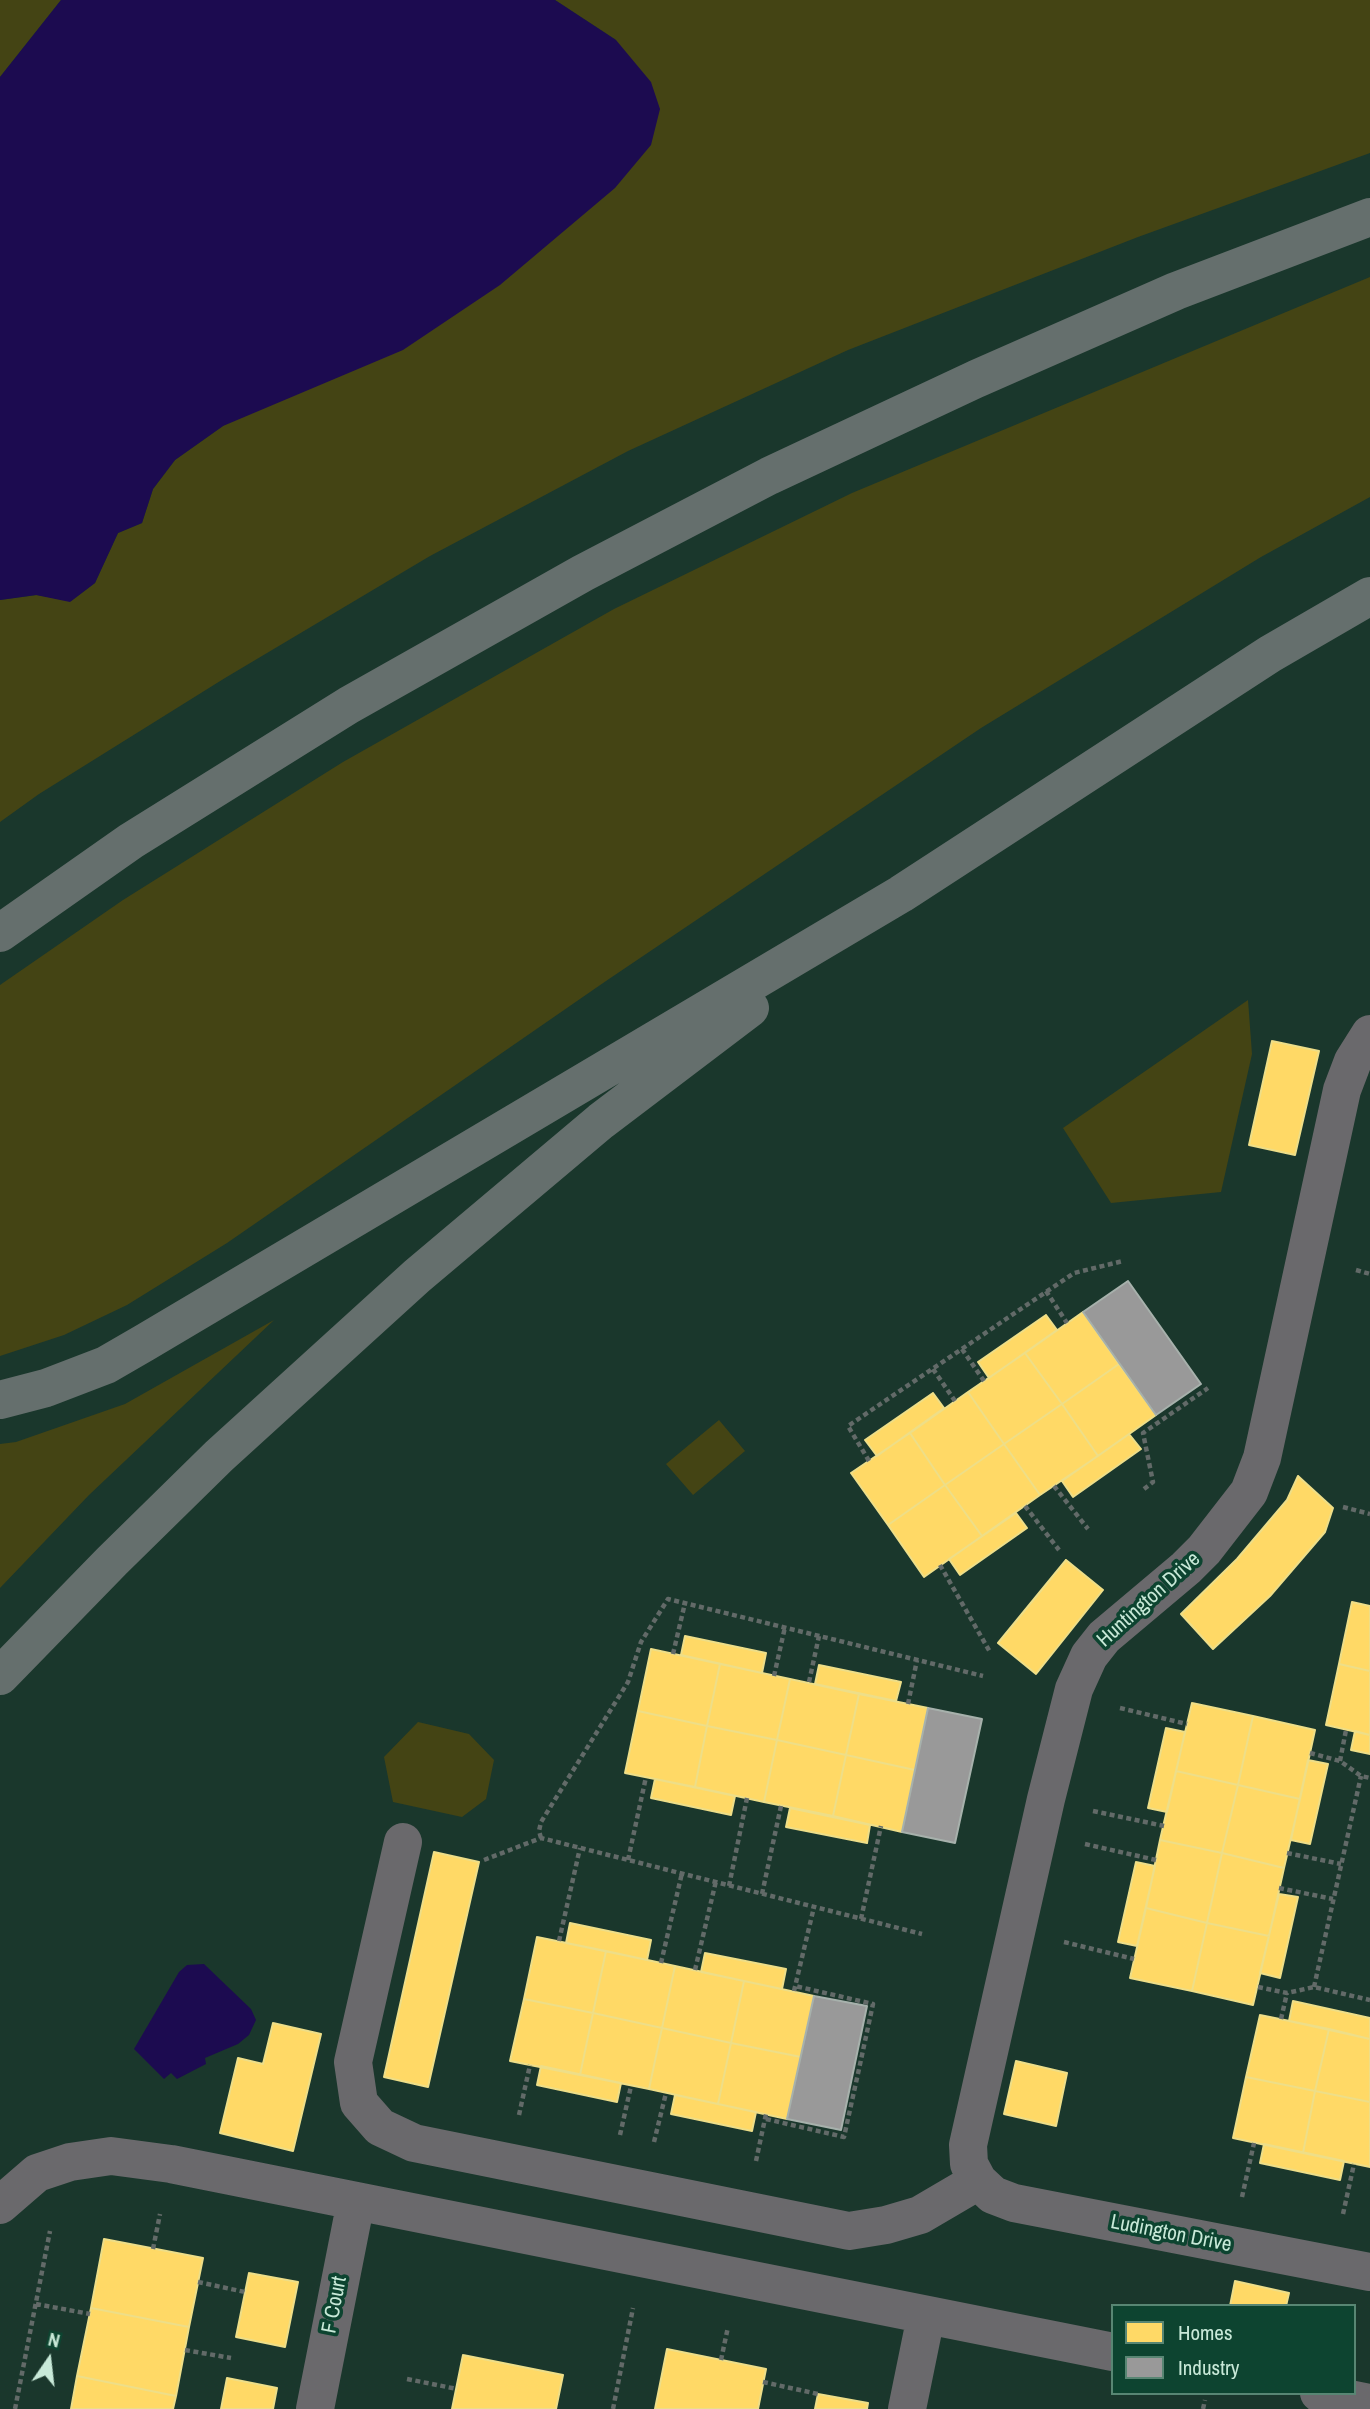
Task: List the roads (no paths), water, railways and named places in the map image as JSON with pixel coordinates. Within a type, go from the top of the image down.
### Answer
[{"type":"highway","points":[[0,933],[131,841],[349,705],[583,573],[769,476],[976,379],[1176,291],[1370,218]]},
{"type":"highway","points":[[0,1400],[46,1388],[115,1359],[901,894],[1270,654],[1370,596]]},
{"type":"highway","points":[[0,1676],[219,1456],[417,1276],[601,1121],[901,894]]},
{"type":"street","name":"Huntington Drive","points":[[978,2181],[969,2164],[968,2145],[1046,1799],[1074,1689],[1089,1656],[1104,1637],[1186,1568],[1204,1550],[1250,1492],[1262,1458],[1342,1090],[1353,1061],[1370,1034]]},
{"type":"street","points":[[403,1842],[353,2062],[359,2103],[380,2127],[414,2143],[849,2231],[886,2225],[920,2215],[978,2181]]},
{"type":"street","points":[[0,2205],[37,2173],[70,2162],[111,2156],[171,2164],[356,2200],[1111,2352]]},
{"type":"street","name":"Ludington Drive","points":[[978,2181],[993,2195],[1014,2203],[1370,2272]]},
{"type":"street","name":"F Court","points":[[315,2409],[356,2200]]},
{"type":"street","points":[[907,2409],[926,2316]]},
{"type":"street","points":[[1330,2395],[1370,2403]]}]
